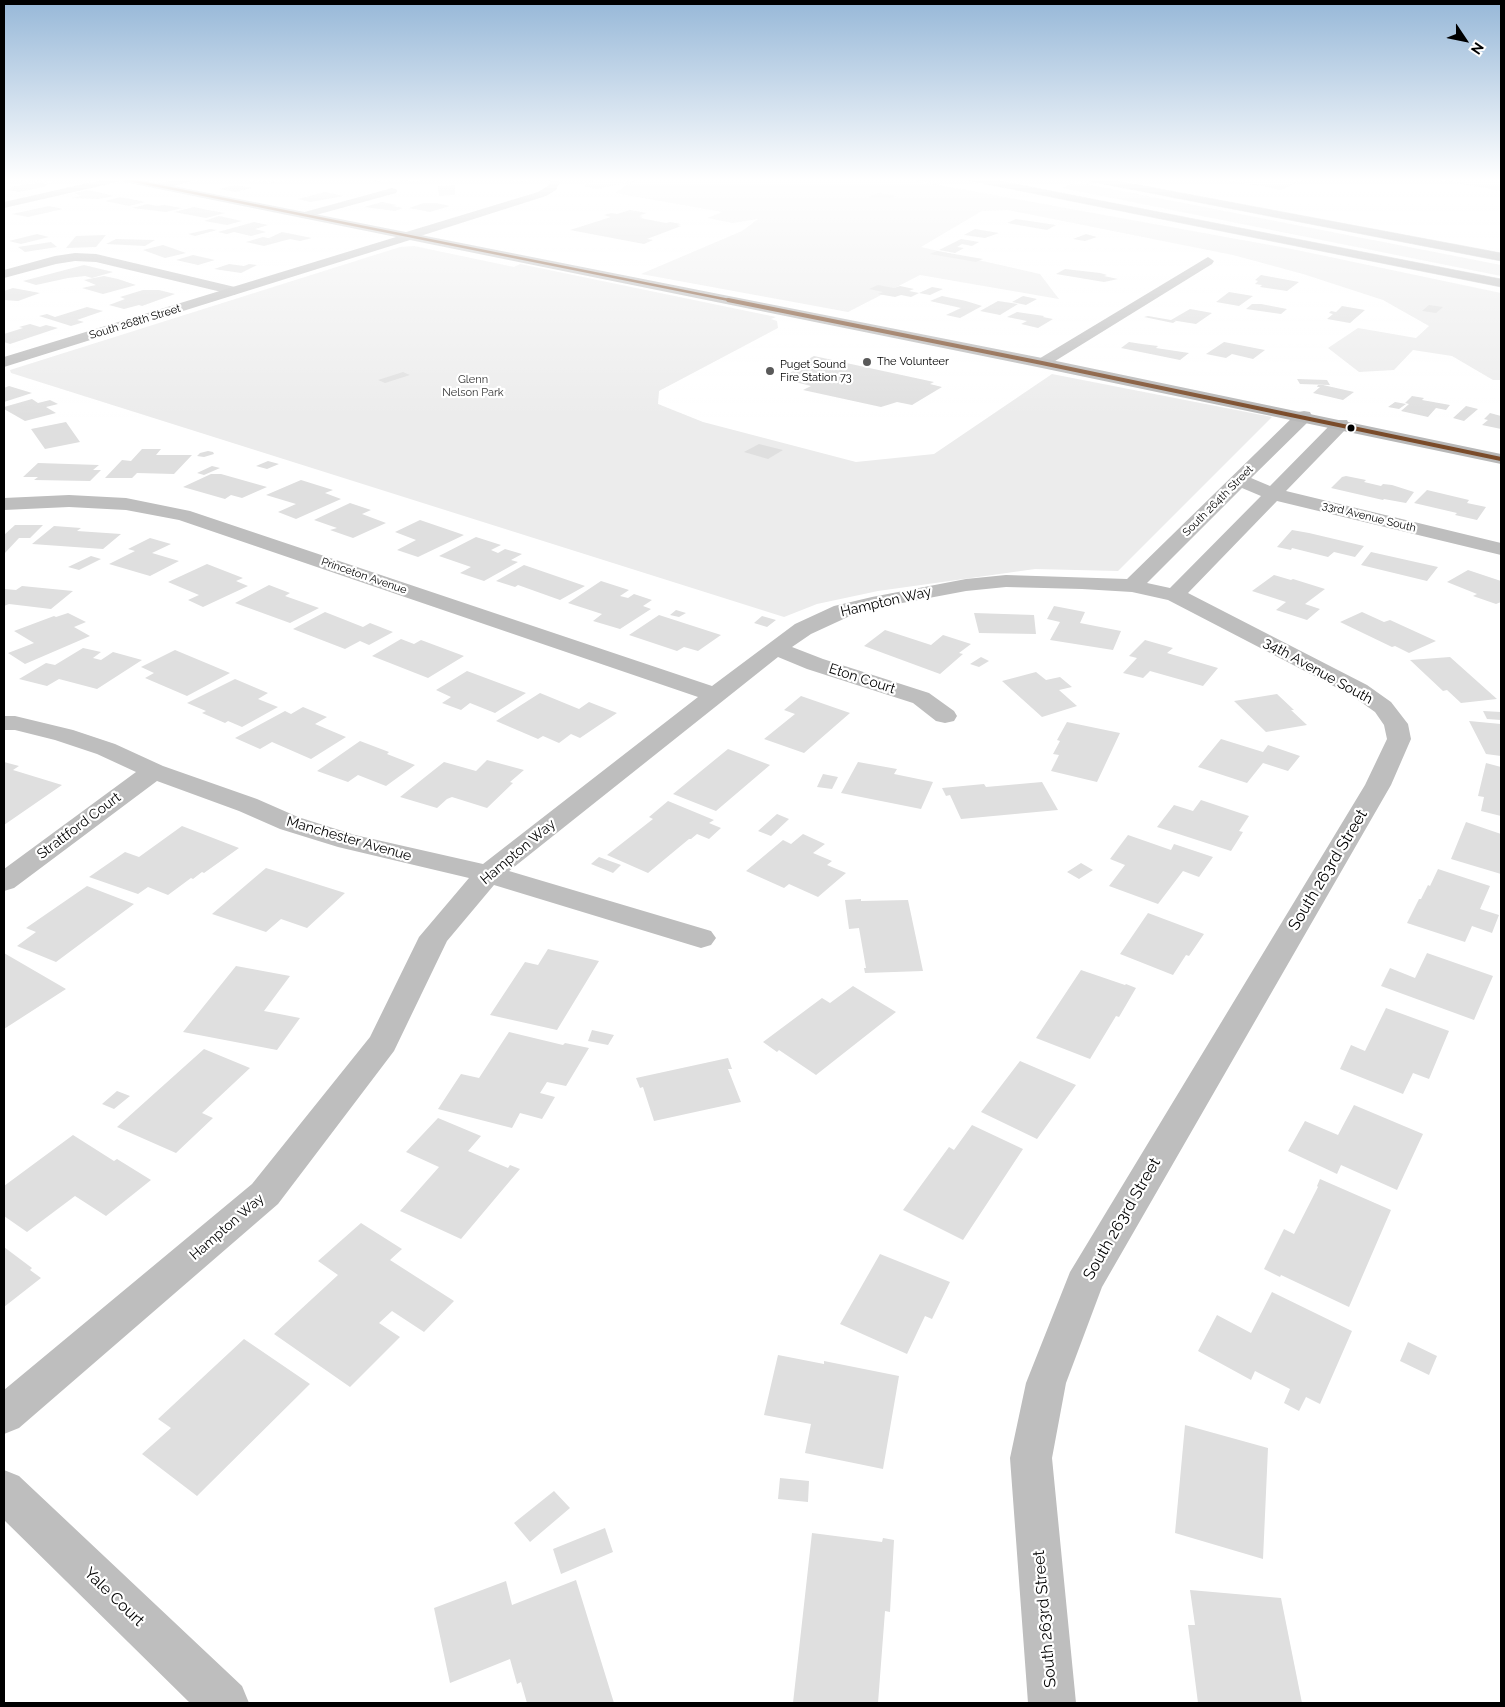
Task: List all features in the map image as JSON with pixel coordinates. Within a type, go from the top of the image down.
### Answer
[{"type":"main road","points":[[4,274],[72,258]]},
{"type":"main road","points":[[81,258],[113,261],[234,291]]},
{"type":"main road","name":"South 268th Street","points":[[4,362],[341,258]]},
{"type":"main road","points":[[512,258],[1304,416],[1501,458]]},
{"type":"main road","points":[[1374,258],[1501,283]]},
{"type":"main road","points":[[1042,363],[1208,261]]},
{"type":"main road","name":"South 264th Street","points":[[1132,586],[1304,416]]},
{"type":"main road","points":[[1175,595],[1341,424]]},
{"type":"main road","name":"33rd Avenue South","points":[[1239,480],[1273,494],[1501,549]]},
{"type":"main road","name":"Princeton Avenue","points":[[4,504],[69,501],[126,504],[183,515],[715,695]]},
{"type":"main road","name":"Hampton Way","points":[[4,1415],[266,1194],[383,1043],[434,937],[488,874],[715,695],[803,629],[842,611],[880,601],[966,585],[1006,581],[1132,586],[1175,595]]},
{"type":"main road","name":"34th Avenue South","points":[[1175,595],[1359,690],[1382,707],[1396,724],[1399,739],[1378,785]]},
{"type":"main road","name":"Eton Court","points":[[776,648],[815,664],[921,698],[945,716]]},
{"type":"main road","name":"Manchester Avenue","points":[[4,723],[15,723],[64,735],[106,749],[154,771],[248,805],[289,823],[339,839],[488,874],[701,938]]},
{"type":"main road","name":"Strattford Court","points":[[4,882],[154,771]]},
{"type":"main road","name":"South 263rd Street","points":[[1052,1703],[1031,1458],[1046,1383],[1084,1283],[1378,785]]},
{"type":"main road","name":"Yale Court","points":[[4,1492],[225,1703]]},
{"type":"green space","name":"Glenn Nelson Park","points":[[366,258],[470,258],[514,267],[520,264],[776,317],[771,319],[777,321],[778,328],[659,391],[658,404],[703,422],[856,462],[934,454],[1052,374],[1272,417],[1118,571],[1035,569],[878,591],[817,604],[784,617],[11,373],[10,370]]},
{"type":"green space","points":[[679,258],[968,258],[1040,274],[1059,299],[920,275],[848,312],[641,274]]},
{"type":"green space","points":[[1243,258],[1333,258],[1501,293],[1501,380],[1493,380],[1452,356],[1413,350],[1394,370],[1359,372],[1328,348],[1358,328],[1416,338],[1429,326],[1383,300],[1303,274]]},
{"type":"green space","points":[[1410,258],[1463,258],[1501,265],[1501,276]]},
{"type":"building","points":[[184,258],[205,258],[215,260],[198,265],[176,260]]},
{"type":"building","points":[[951,258],[983,259],[976,262]]},
{"type":"building","points":[[229,264],[257,265],[241,273],[214,269]]},
{"type":"building","points":[[84,265],[113,272],[92,278],[85,276],[68,278],[36,285],[23,281]]},
{"type":"building","points":[[1065,269],[1100,273],[1107,275],[1104,276],[1118,279],[1104,282],[1056,274]]},
{"type":"building","points":[[1261,275],[1299,282],[1287,291],[1260,287],[1262,285],[1255,284],[1258,281],[1255,280]]},
{"type":"building","points":[[104,276],[136,285],[103,294],[82,288],[96,285],[84,280]]},
{"type":"building","points":[[878,285],[894,288],[900,286],[914,289],[909,291],[919,293],[911,297],[901,295],[895,297],[878,294],[883,292],[869,289]]},
{"type":"building","points":[[932,287],[943,289],[930,295],[919,293]]},
{"type":"building","points":[[13,288],[40,293],[18,301],[4,300],[4,291]]},
{"type":"building","points":[[143,290],[159,290],[175,294],[142,306],[124,309],[109,305],[125,299],[120,297]]},
{"type":"building","points":[[1229,292],[1253,296],[1239,306],[1216,302]]},
{"type":"building","points":[[942,296],[982,306],[960,318],[946,315],[961,308],[930,301]]},
{"type":"building","points":[[1023,296],[1037,299],[1026,305],[1012,302]]},
{"type":"building","points":[[998,301],[1018,304],[1000,315],[980,311]]},
{"type":"building","points":[[1252,304],[1287,309],[1281,314],[1246,309]]},
{"type":"building","points":[[1429,305],[1443,307],[1436,313],[1422,311]]},
{"type":"building","points":[[1342,306],[1365,310],[1350,323],[1327,319],[1333,314],[1329,313],[1331,311],[1336,312]]},
{"type":"building","points":[[87,307],[103,311],[77,320],[84,322],[71,326],[39,316],[47,314],[55,317]]},
{"type":"building","points":[[1190,309],[1212,313],[1196,324],[1171,320]]},
{"type":"building","points":[[1017,312],[1053,319],[1038,328],[1021,324],[1027,321],[1007,317]]},
{"type":"building","points":[[1144,317],[1176,321],[1173,323]]},
{"type":"building","points":[[30,324],[40,327],[46,325],[58,328],[10,344],[4,342],[4,334]]},
{"type":"building","points":[[1129,342],[1189,353],[1180,360],[1121,348]]},
{"type":"building","points":[[1224,342],[1265,350],[1253,359],[1232,354],[1226,358],[1206,354]]},
{"type":"building","points":[[814,356],[934,382],[930,384],[942,387],[912,405],[897,402],[881,407],[803,390],[811,386],[787,380],[790,378],[783,377],[795,370],[790,369]]},
{"type":"building","points":[[403,372],[410,375],[385,383],[378,380]]},
{"type":"building","points":[[1297,379],[1327,380],[1330,385],[1300,384]]},
{"type":"building","points":[[1318,385],[1354,392],[1343,400],[1313,393],[1320,387],[1317,387]]},
{"type":"building","points":[[9,386],[32,393],[4,402],[4,388]]},
{"type":"building","points":[[1412,396],[1424,398],[1422,400],[1450,405],[1446,410],[1436,408],[1428,417],[1401,411],[1409,404],[1405,403]]},
{"type":"building","points":[[32,399],[38,403],[50,400],[58,404],[46,407],[56,413],[25,421],[4,409],[4,407]]},
{"type":"building","points":[[1395,402],[1406,404],[1399,409],[1388,407]]},
{"type":"building","points":[[1466,406],[1478,409],[1464,421],[1453,418]]},
{"type":"building","points":[[1490,413],[1501,416],[1501,429],[1482,425],[1488,420],[1484,419]]},
{"type":"building","points":[[66,422],[80,442],[45,449],[31,429]]},
{"type":"building","points":[[759,444],[783,450],[768,459],[744,452]]},
{"type":"building","points":[[142,449],[161,449],[156,455],[192,455],[174,474],[137,473],[132,478],[105,478],[122,460],[131,461]]},
{"type":"building","points":[[208,451],[214,454],[204,457],[197,456],[200,453]]},
{"type":"building","points":[[268,461],[279,464],[267,469],[256,466]]},
{"type":"building","points":[[38,463],[99,465],[93,470],[101,470],[90,481],[34,480],[38,477],[23,477]]},
{"type":"building","points":[[212,466],[220,468],[204,475],[197,473]]},
{"type":"building","points":[[211,474],[221,474],[267,487],[242,498],[231,495],[225,499],[183,487]]},
{"type":"building","points":[[1342,477],[1366,480],[1364,482],[1381,486],[1383,484],[1392,485],[1414,492],[1406,503],[1383,500],[1331,488]]},
{"type":"building","points":[[301,480],[333,490],[325,493],[341,499],[296,519],[278,512],[296,504],[266,495]]},
{"type":"building","points":[[1427,490],[1469,500],[1467,503],[1486,507],[1477,520],[1455,515],[1457,513],[1414,503]]},
{"type":"building","points":[[350,503],[371,510],[362,514],[386,523],[353,538],[330,530],[337,528],[314,520]]},
{"type":"building","points":[[420,520],[464,535],[418,557],[397,550],[416,540],[395,532]]},
{"type":"building","points":[[15,525],[43,525],[30,538],[19,538],[4,554],[4,535]]},
{"type":"building","points":[[54,526],[81,528],[77,531],[121,534],[103,549],[32,544]]},
{"type":"building","points":[[1292,530],[1364,546],[1355,557],[1334,552],[1328,557],[1292,548],[1291,550],[1277,547]]},
{"type":"building","points":[[476,537],[501,545],[491,550],[498,553],[505,549],[522,554],[511,560],[518,562],[484,581],[460,573],[471,567],[439,556]]},
{"type":"building","points":[[150,538],[171,544],[152,553],[179,561],[150,576],[109,564],[135,551],[128,549]]},
{"type":"building","points":[[1371,552],[1438,567],[1427,581],[1361,565]]},
{"type":"building","points":[[91,556],[101,559],[79,570],[68,567]]},
{"type":"building","points":[[207,564],[243,578],[236,581],[248,586],[203,607],[188,600],[199,595],[168,582]]},
{"type":"building","points":[[524,565],[585,586],[560,600],[518,585],[515,587],[496,581]]},
{"type":"building","points":[[1468,570],[1501,581],[1501,602],[1496,604],[1473,596],[1477,594],[1447,582]]},
{"type":"building","points":[[1274,575],[1325,589],[1305,604],[1320,609],[1307,620],[1276,610],[1286,602],[1252,591]]},
{"type":"building","points":[[601,581],[629,590],[620,596],[628,598],[634,594],[652,600],[643,606],[651,609],[620,629],[593,621],[602,614],[568,603]]},
{"type":"building","points":[[269,585],[290,593],[285,596],[319,608],[290,623],[235,603]]},
{"type":"building","points":[[22,586],[73,591],[51,609],[9,604],[4,606],[4,589],[16,590]]},
{"type":"building","points":[[1054,606],[1085,612],[1080,623],[1121,631],[1113,650],[1050,640],[1060,622],[1047,619]]},
{"type":"building","points":[[676,610],[686,613],[679,617],[670,615]]},
{"type":"building","points":[[325,612],[363,627],[370,623],[393,632],[369,645],[360,641],[345,649],[293,629]]},
{"type":"building","points":[[1362,612],[1384,622],[1390,620],[1436,641],[1409,653],[1340,622]]},
{"type":"building","points":[[68,613],[86,622],[74,627],[90,636],[25,664],[8,653],[34,643],[14,631],[54,616]]},
{"type":"building","points":[[974,613],[1034,615],[1036,634],[979,633]]},
{"type":"building","points":[[659,615],[721,635],[698,651],[684,647],[677,651],[629,635]]},
{"type":"building","points":[[762,616],[776,620],[767,627],[754,623]]},
{"type":"building","points":[[885,630],[931,645],[943,635],[971,644],[959,653],[963,654],[940,674],[864,646]]},
{"type":"building","points":[[401,639],[414,644],[421,640],[464,656],[428,678],[372,656]]},
{"type":"building","points":[[1145,640],[1173,648],[1167,653],[1218,668],[1203,686],[1150,671],[1143,678],[1123,673],[1137,658],[1129,656]]},
{"type":"building","points":[[83,648],[101,652],[93,658],[101,660],[113,652],[142,660],[97,689],[59,679],[47,686],[19,679],[46,663],[55,665]]},
{"type":"building","points":[[175,650],[230,673],[187,696],[145,678],[154,673],[141,667]]},
{"type":"building","points":[[981,657],[989,661],[979,667],[970,664]]},
{"type":"building","points":[[1450,657],[1497,699],[1461,703],[1447,690],[1443,691],[1410,660]]},
{"type":"building","points":[[467,671],[526,693],[495,713],[470,703],[461,710],[442,703],[451,697],[436,690]]},
{"type":"building","points":[[1036,672],[1046,680],[1060,677],[1072,687],[1059,690],[1077,706],[1042,717],[1002,681]]},
{"type":"building","points":[[235,679],[268,693],[258,699],[278,707],[242,727],[228,721],[225,723],[202,713],[206,711],[187,703]]},
{"type":"building","points":[[540,693],[579,709],[589,702],[617,713],[580,738],[571,734],[559,743],[543,736],[538,739],[496,721]]},
{"type":"building","points":[[1277,694],[1307,725],[1266,732],[1234,701]]},
{"type":"building","points":[[801,696],[850,713],[804,753],[764,739],[795,714],[784,710]]},
{"type":"building","points":[[303,707],[327,717],[315,724],[346,737],[311,759],[272,742],[260,749],[235,738],[285,711],[291,714]]},
{"type":"building","points":[[1483,711],[1501,712],[1501,720],[1487,719]]},
{"type":"building","points":[[1469,721],[1501,724],[1501,756],[1486,754]]},
{"type":"building","points":[[1067,722],[1120,733],[1097,782],[1051,771],[1059,755],[1053,754],[1060,741],[1057,740]]},
{"type":"building","points":[[1221,739],[1263,752],[1268,745],[1300,756],[1288,771],[1263,763],[1247,783],[1198,767]]},
{"type":"building","points":[[360,741],[389,752],[387,754],[415,765],[386,786],[358,775],[348,782],[317,771]]},
{"type":"building","points":[[728,749],[770,765],[716,811],[673,794]]},
{"type":"building","points":[[487,760],[524,770],[510,782],[513,783],[487,808],[452,797],[437,808],[400,797],[444,762],[476,771]]},
{"type":"building","points":[[4,762],[19,766],[13,770],[62,785],[4,825]]},
{"type":"building","points":[[858,762],[897,769],[894,774],[933,782],[921,809],[841,793]]},
{"type":"building","points":[[1486,763],[1501,767],[1501,816],[1481,811],[1484,797],[1478,796]]},
{"type":"building","points":[[823,774],[838,777],[832,789],[817,787]]},
{"type":"building","points":[[1042,782],[1058,810],[961,819],[950,795],[946,796],[942,788],[984,784],[986,787]]},
{"type":"building","points":[[1201,800],[1249,816],[1239,831],[1243,832],[1231,851],[1157,827],[1174,805],[1193,811]]},
{"type":"building","points":[[668,801],[714,820],[709,823],[721,828],[709,839],[697,834],[648,873],[607,855],[653,819],[649,817]]},
{"type":"building","points":[[777,814],[789,819],[771,836],[758,831]]},
{"type":"building","points":[[1466,822],[1501,834],[1501,874],[1451,859]]},
{"type":"building","points":[[182,826],[239,848],[204,873],[202,872],[193,879],[191,878],[168,895],[148,887],[138,894],[89,877],[125,852],[139,857]]},
{"type":"building","points":[[803,834],[825,844],[813,853],[832,861],[827,865],[846,873],[818,897],[789,884],[784,888],[746,871],[783,840],[791,844]]},
{"type":"building","points":[[1128,835],[1171,850],[1174,844],[1213,857],[1199,877],[1183,871],[1158,904],[1109,886],[1125,865],[1110,859]]},
{"type":"building","points":[[599,857],[621,865],[613,873],[591,864]]},
{"type":"building","points":[[1081,863],[1093,870],[1079,879],[1067,872]]},
{"type":"building","points":[[266,868],[345,893],[307,928],[281,919],[266,932],[212,914]]},
{"type":"building","points":[[1438,869],[1490,886],[1480,909],[1499,915],[1492,933],[1472,926],[1465,942],[1407,923],[1419,899],[1421,899],[1428,885],[1430,886]]},
{"type":"building","points":[[87,886],[134,904],[56,962],[17,946],[36,932],[26,928]]},
{"type":"building","points":[[861,899],[861,901],[908,900],[923,971],[865,973],[864,968],[866,968],[859,928],[849,929],[845,900]]},
{"type":"building","points":[[1148,913],[1204,934],[1189,956],[1186,955],[1173,975],[1120,954]]},
{"type":"building","points":[[548,949],[599,961],[557,1030],[490,1015],[525,962],[538,965]]},
{"type":"building","points":[[4,953],[66,989],[4,1029]]},
{"type":"building","points":[[1427,953],[1493,976],[1474,1020],[1381,986],[1390,968],[1415,978]]},
{"type":"building","points":[[236,966],[290,976],[264,1011],[300,1018],[277,1050],[183,1032]]},
{"type":"building","points":[[1081,970],[1136,988],[1119,1017],[1116,1016],[1090,1059],[1036,1038]]},
{"type":"building","points":[[853,986],[896,1012],[816,1075],[779,1050],[777,1052],[763,1042],[822,998],[830,1003]]},
{"type":"building","points":[[1386,1008],[1449,1031],[1429,1079],[1413,1073],[1403,1094],[1340,1069],[1351,1045],[1365,1051]]},
{"type":"building","points":[[592,1030],[614,1035],[608,1045],[588,1041]]},
{"type":"building","points":[[509,1032],[563,1045],[565,1043],[589,1048],[566,1086],[547,1082],[540,1093],[555,1097],[542,1119],[520,1113],[512,1128],[438,1109],[461,1074],[479,1078]]},
{"type":"building","points":[[204,1049],[250,1068],[202,1113],[213,1118],[176,1153],[117,1127]]},
{"type":"building","points":[[728,1058],[732,1069],[728,1069],[741,1102],[654,1121],[643,1087],[640,1088],[636,1078]]},
{"type":"building","points":[[1020,1061],[1076,1085],[1037,1139],[981,1112]]},
{"type":"building","points":[[117,1091],[130,1096],[114,1109],[102,1104]]},
{"type":"building","points":[[1354,1105],[1423,1134],[1397,1190],[1341,1165],[1337,1174],[1288,1151],[1305,1121],[1338,1135]]},
{"type":"building","points":[[438,1118],[481,1136],[468,1151],[508,1168],[510,1165],[520,1169],[461,1239],[400,1211],[439,1167],[406,1152]]},
{"type":"building","points":[[972,1125],[1023,1149],[963,1240],[903,1210],[949,1147],[954,1150]]},
{"type":"building","points":[[73,1135],[114,1161],[117,1159],[151,1180],[106,1216],[75,1196],[27,1232],[4,1216],[4,1186]]},
{"type":"building","points":[[1320,1179],[1391,1210],[1349,1307],[1264,1269],[1284,1229],[1294,1234],[1318,1187]]},
{"type":"building","points":[[361,1223],[402,1249],[390,1260],[454,1301],[424,1332],[392,1311],[379,1323],[400,1337],[350,1387],[274,1334],[338,1275],[318,1261]]},
{"type":"building","points":[[4,1247],[32,1268],[30,1270],[41,1278],[4,1307]]},
{"type":"building","points":[[880,1254],[950,1282],[932,1319],[925,1316],[907,1354],[840,1324]]},
{"type":"building","points":[[1272,1292],[1352,1331],[1320,1404],[1306,1397],[1299,1411],[1284,1403],[1290,1389],[1255,1371],[1251,1380],[1198,1351],[1217,1315],[1251,1333]]},
{"type":"building","points":[[244,1339],[310,1384],[197,1496],[142,1454],[171,1428],[158,1419]]},
{"type":"building","points":[[1408,1342],[1437,1356],[1429,1375],[1400,1361]]},
{"type":"building","points":[[778,1355],[824,1364],[824,1361],[899,1376],[883,1469],[805,1453],[811,1424],[764,1415]]},
{"type":"building","points":[[1185,1425],[1268,1448],[1263,1559],[1175,1533]]},
{"type":"building","points":[[780,1478],[809,1481],[808,1502],[778,1499]]},
{"type":"building","points":[[554,1491],[570,1508],[530,1542],[514,1523]]},
{"type":"building","points":[[605,1528],[613,1552],[561,1574],[553,1549]]},
{"type":"building","points":[[812,1533],[882,1542],[883,1538],[894,1540],[890,1612],[885,1611],[878,1703],[793,1703]]},
{"type":"building","points":[[576,1580],[614,1703],[527,1703],[521,1682],[517,1684],[510,1659],[450,1683],[434,1608],[506,1581],[512,1605]]},
{"type":"building","points":[[1190,1590],[1281,1598],[1302,1703],[1198,1703],[1188,1625],[1195,1625]]},
{"type":"transit line","points":[[516,258],[1042,363],[1501,459]]},
{"type":"place","name":"The Volunteer","points":[[867,362]]},
{"type":"place","name":"Puget Sound Fire Station 73","points":[[770,371]]}]
